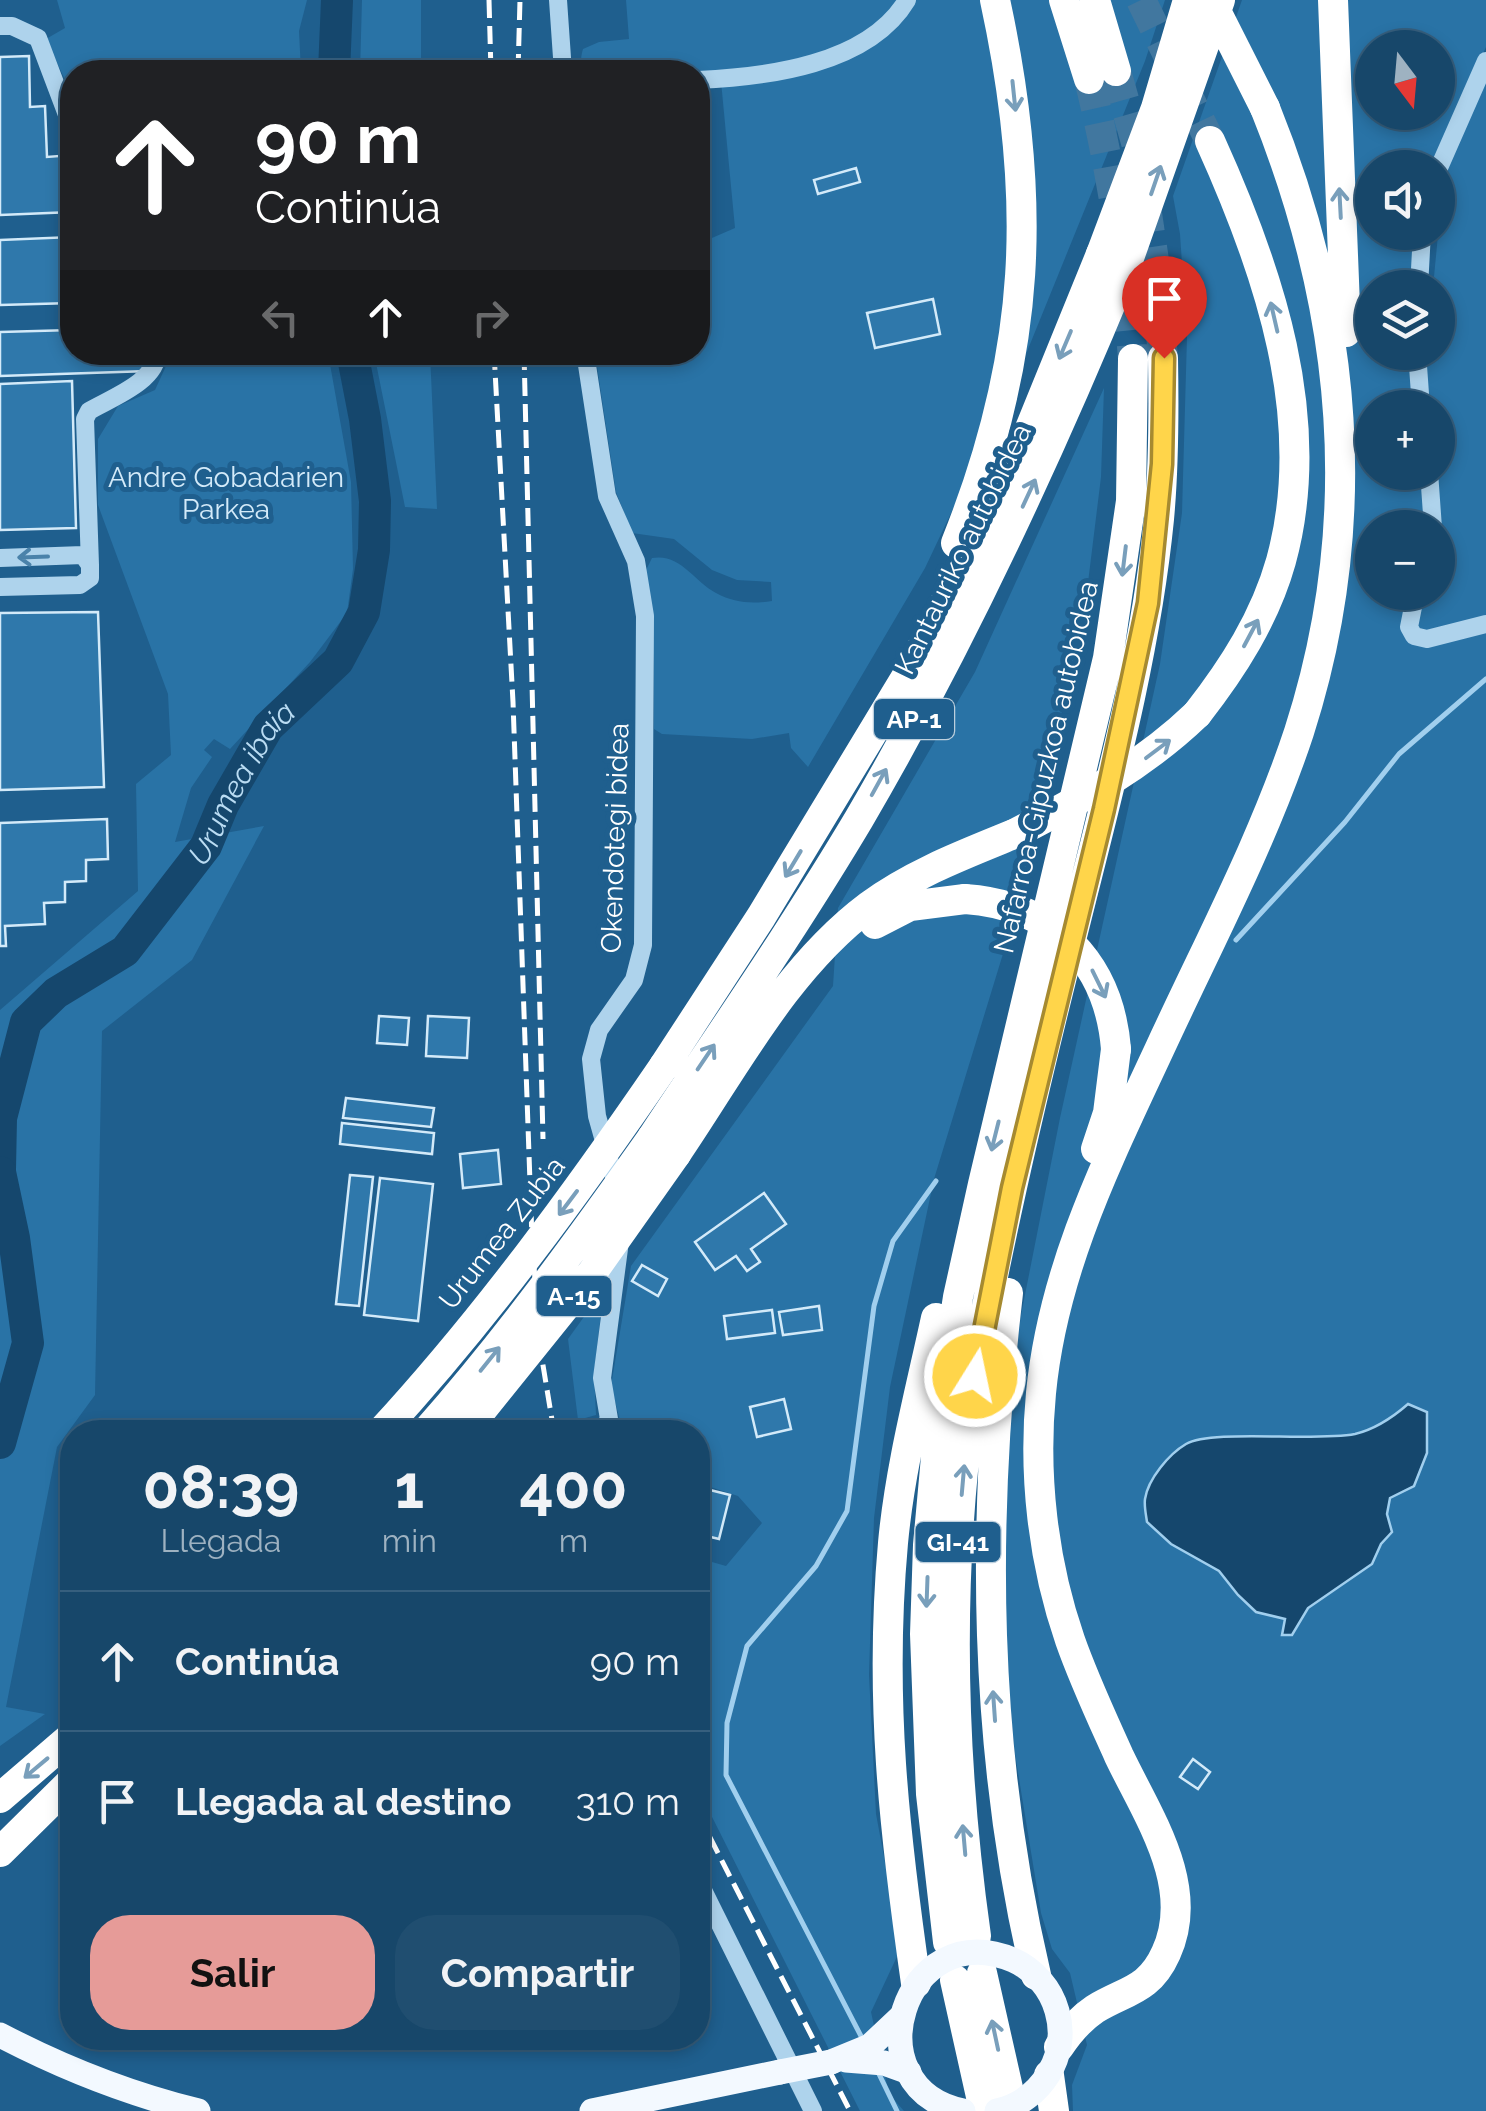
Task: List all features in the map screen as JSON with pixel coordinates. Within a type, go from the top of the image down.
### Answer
[{"type":"highway","points":[[862,751],[970,508],[1010,372],[1024,261],[1022,170],[1012,75],[995,0]]},
{"type":"highway","points":[[1064,0],[1103,75],[1095,0]]},
{"type":"highway","name":"Kantauriko autobidea","points":[[862,751],[911,669],[1113,263],[1188,0]]},
{"type":"highway","points":[[1054,2111],[1054,2061],[1078,2022],[1158,1968],[1170,1946],[1176,1916],[1173,1882],[1163,1848],[1070,1640],[1049,1561],[1039,1481],[1044,1362],[1061,1284],[1086,1210],[1256,842],[1298,734],[1321,650],[1336,565],[1340,438],[1332,344],[1314,248],[1265,108],[1211,0]]},
{"type":"highway","name":"Kantauriko autobidea","points":[[664,1146],[919,711],[983,590],[1030,491],[1113,263],[1220,0]]},
{"type":"highway","points":[[1333,0],[1350,412],[1340,438]]},
{"type":"highway","points":[[712,1102],[774,1007],[813,959],[870,906],[948,861],[1082,800],[1167,743],[1197,714],[1226,676],[1265,605],[1281,561],[1292,502],[1292,442],[1283,352],[1259,256],[1210,141]]},
{"type":"highway","name":"Nafarroa-Gipuzkoa autobidea","points":[[983,1184],[1108,658],[1148,358],[1163,452],[1148,603],[1104,809],[1020,1152]]},
{"type":"highway","name":"Urumea Zubia","points":[[390,1420],[504,1286],[596,1165],[760,918],[862,751]]},
{"type":"highway","points":[[664,1146],[712,1102],[808,980],[846,944],[910,906],[965,898],[1002,903],[1038,918],[1084,957],[1104,991],[1115,1030],[1108,1113],[1085,1182],[1086,1210]]},
{"type":"highway","name":"AP-1","points":[[437,1420],[488,1362],[571,1253],[664,1146]]},
{"type":"highway","name":"A-15","points":[[474,1420],[592,1272],[664,1146]]},
{"type":"highway","points":[[1020,1152],[1024,1185],[1008,1294],[991,1468],[994,1717],[1024,1924],[1043,1984],[1076,2004],[1117,1999]]},
{"type":"highway","name":"GI-41","points":[[983,1184],[958,1297],[940,1413],[928,1545],[927,1727],[931,1794],[962,1939],[966,1860],[956,1728],[957,1548],[969,1416],[988,1299],[1020,1152]]},
{"type":"highway","points":[[916,1983],[891,1798],[886,1657],[893,1539],[904,1462],[944,1284],[965,1213],[983,1184]]},
{"type":"highway","points":[[0,1798],[60,1746]]},
{"type":"highway","points":[[3,1850],[60,1793]]},
{"type":"highway","points":[[3,1850],[60,1808]]},
{"type":"highway","points":[[969,1977],[988,2105]]},
{"type":"main road","points":[[592,2111],[831,2062],[871,2060],[938,2102],[988,2105],[1024,2100],[1054,2061],[1059,2019],[1043,1984],[1020,1964],[984,1952],[947,1960],[916,1983],[900,2017],[870,2046],[831,2062]]},
{"type":"main road","points":[[900,2017],[899,2036],[921,2091]]},
{"type":"main road","points":[[0,2035],[80,2073],[198,2111]]},
{"type":"street","points":[[558,0],[562,60]]},
{"type":"street","points":[[710,79],[781,72],[851,49],[888,22],[907,0]]},
{"type":"street","points":[[0,26],[12,26],[38,38],[60,96]]},
{"type":"street","points":[[1447,150],[1486,61]]},
{"type":"street","points":[[0,588],[80,585],[90,578],[85,419],[89,411],[149,376],[155,365]]},
{"type":"street","name":"Okendotegi bidea","points":[[587,365],[607,496],[639,570],[647,650],[643,944],[634,980],[600,1030],[591,1059],[593,1096],[615,1172],[622,1218],[602,1378],[609,1420]]},
{"type":"street","points":[[0,558],[83,555],[90,565]]},
{"type":"street","points":[[1412,610],[1409,627],[1414,636],[1427,638],[1486,624]]},
{"type":"street","points":[[710,1904],[812,2111]]},
{"type":"green space","points":[[57,0],[307,0],[299,31],[300,60],[60,60],[60,69],[46,39],[65,28]]},
{"type":"green space","points":[[362,0],[421,0],[421,60],[360,60]]},
{"type":"green space","points":[[626,0],[1165,0],[1145,61],[1024,359],[925,568],[808,767],[791,748],[789,733],[752,739],[662,734],[654,729],[654,664],[646,570],[652,558],[679,564],[708,588],[730,599],[772,601],[771,582],[737,580],[712,570],[674,539],[632,533],[616,492],[597,365],[710,365],[710,239],[735,228],[720,71],[710,71],[710,60],[581,60],[583,49],[599,42],[629,39]]},
{"type":"green space","points":[[1242,0],[1486,0],[1486,47],[1455,116],[1455,30],[1355,30],[1355,130],[1449,130],[1440,150],[1355,150],[1355,250],[1416,250],[1415,270],[1355,270],[1355,370],[1455,370],[1455,270],[1435,270],[1437,250],[1455,250],[1454,150],[1486,75],[1486,2111],[1073,2111],[1072,2085],[1087,2045],[1070,1973],[1052,1949],[1041,1913],[1015,1754],[1003,1638],[1000,1477],[1021,1315],[1160,664],[1182,513],[1187,337],[1180,234],[1173,196]]},
{"type":"green space","name":"Andre Gobadarien Parkea","points":[[166,365],[330,365],[351,482],[353,569],[347,613],[310,662],[230,749],[214,739],[204,750],[212,757],[191,788],[175,842],[264,826],[192,960],[102,1031],[95,1395],[77,1420],[60,1420],[60,1443],[6,1707],[45,1714],[0,1746],[0,1010],[138,891],[136,784],[171,755],[168,694],[98,505],[98,439],[118,406],[155,390]]},
{"type":"green space","points":[[376,365],[431,365],[437,509],[405,507]]},
{"type":"green space","points":[[1104,388],[1101,477],[1085,607],[1025,882],[934,1179],[890,1387],[874,1518],[869,1675],[876,1814],[901,1948],[871,2012],[889,2094],[904,2111],[860,2111],[710,1813],[710,1561],[726,1566],[762,1523],[738,1496],[710,1487],[710,1420],[620,1420],[611,1386],[631,1266],[833,986],[838,908],[975,672]]},
{"type":"green space","points":[[604,1289],[594,1372],[596,1415],[578,1420],[568,1339]]},
{"type":"shaded area","points":[[1408,1404],[1427,1412],[1427,1453],[1414,1486],[1390,1498],[1387,1514],[1392,1532],[1372,1564],[1308,1608],[1292,1635],[1282,1635],[1285,1619],[1256,1612],[1219,1571],[1171,1544],[1147,1522],[1145,1502],[1150,1483],[1166,1461],[1186,1444],[1218,1437],[1355,1434],[1383,1422]]},
{"type":"building","points":[[29,56],[30,107],[45,106],[47,157],[60,156],[60,212],[0,215],[0,57]]},
{"type":"building","points":[[856,168],[860,182],[818,194],[814,180]]},
{"type":"building","points":[[60,238],[60,303],[0,305],[0,240]]},
{"type":"building","points":[[933,299],[940,334],[875,348],[867,313]]},
{"type":"building","points":[[60,330],[60,365],[148,365],[148,371],[0,376],[0,332]]},
{"type":"building","points":[[72,381],[76,528],[0,530],[0,384]]},
{"type":"building","points":[[98,612],[104,787],[0,790],[0,613]]},
{"type":"building","points":[[107,819],[108,859],[86,860],[86,881],[65,882],[65,902],[44,903],[45,924],[5,926],[6,946],[0,946],[0,823]]},
{"type":"building","points":[[379,1016],[409,1018],[407,1045],[377,1043]]},
{"type":"building","points":[[428,1016],[469,1018],[467,1058],[426,1056]]},
{"type":"building","points":[[346,1098],[434,1108],[431,1127],[343,1118]]},
{"type":"building","points":[[342,1123],[434,1133],[432,1154],[340,1144]]},
{"type":"building","points":[[498,1150],[501,1184],[463,1188],[460,1154]]},
{"type":"building","points":[[350,1175],[373,1177],[359,1306],[336,1304]]},
{"type":"building","points":[[380,1178],[433,1184],[418,1321],[364,1315]]},
{"type":"building","points":[[764,1193],[786,1224],[751,1249],[760,1262],[747,1271],[736,1256],[715,1270],[695,1242]]},
{"type":"building","points":[[642,1265],[667,1279],[658,1296],[632,1281]]},
{"type":"building","points":[[819,1306],[822,1330],[783,1335],[779,1312]]},
{"type":"building","points":[[772,1310],[775,1333],[727,1339],[724,1316]]},
{"type":"building","points":[[784,1399],[791,1429],[757,1437],[750,1407]]},
{"type":"building","points":[[710,1490],[730,1495],[719,1539],[710,1537]]},
{"type":"building","points":[[1193,1759],[1210,1772],[1198,1789],[1180,1777]]},
{"type":"waterway","name":"Urumea ibaia","points":[[334,60],[337,0]]},
{"type":"waterway","name":"Urumea ibaia","points":[[0,1169],[1,1118],[26,1022],[56,993],[125,951],[206,846],[223,805],[268,727],[338,661],[364,612],[374,550],[375,501],[355,365]]},
{"type":"waterway","points":[[1236,940],[1345,822],[1399,754],[1486,679]]},
{"type":"waterway","name":"Urumea ibaia","points":[[0,1172],[14,1238],[28,1343],[0,1443]]},
{"type":"waterway","points":[[863,2040],[726,1775],[727,1723],[747,1646],[816,1566],[847,1511],[874,1306],[893,1241],[936,1181]]},
{"type":"waterway","points":[[878,2072],[897,2111]]},
{"type":"tunnel","points":[[1141,0],[1210,141]]},
{"type":"tunnel","points":[[1116,71],[1137,146],[1156,274],[1163,358]]},
{"type":"tunnel","points":[[1089,79],[1117,218],[1133,359]]},
{"type":"railway","points":[[489,0],[491,60]]},
{"type":"railway","points":[[518,60],[520,0]]},
{"type":"railway","points":[[495,365],[513,702],[532,1239],[540,1347],[552,1420]]},
{"type":"railway","points":[[524,365],[543,1139]]},
{"type":"railway","points":[[710,1837],[850,2111]]},
{"type":"route","points":[[975,1376],[1012,1188],[1104,809],[1148,603],[1159,520],[1164,358]]}]
